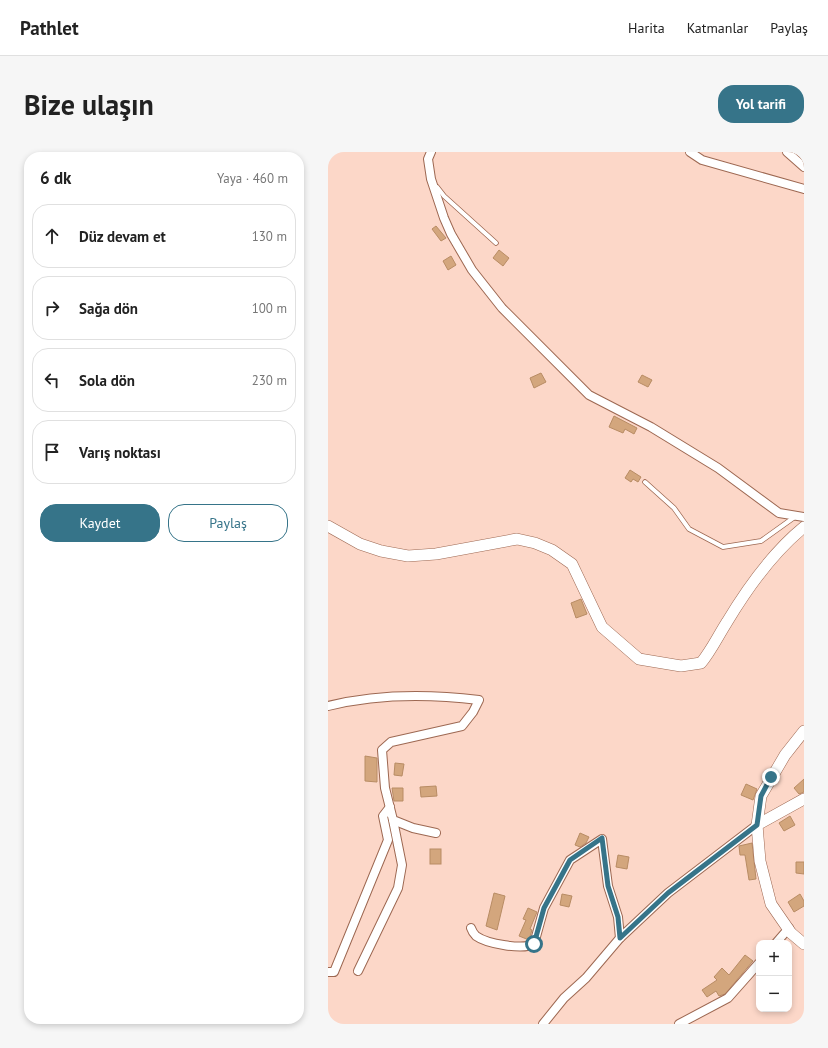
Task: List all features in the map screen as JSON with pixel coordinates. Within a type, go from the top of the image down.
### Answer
[{"type":"street","points":[[431,152],[428,159],[431,179],[451,234],[472,270],[502,308],[589,395],[651,427],[718,468],[778,513],[800,517]]},
{"type":"street","points":[[690,152],[702,160],[804,190]]},
{"type":"street","points":[[787,152],[804,167]]},
{"type":"street","points":[[328,526],[360,544],[381,551],[408,556],[436,554],[517,539],[535,543],[552,550],[572,564],[602,627],[639,659],[682,666],[701,663],[709,653],[722,630],[760,572],[784,545],[804,527]]},
{"type":"street","points":[[328,706],[399,695],[455,697],[479,700],[473,712],[462,726],[391,742],[382,750],[385,788],[402,865],[398,888],[358,971]]},
{"type":"street","points":[[804,731],[785,755],[761,796],[757,825],[760,861],[771,904],[791,933],[804,944]]},
{"type":"street","points":[[544,1024],[564,998],[586,978],[620,938],[668,893],[757,825],[804,799]]},
{"type":"street","points":[[328,972],[334,972],[388,840],[384,816],[390,806]]},
{"type":"street","points":[[393,820],[413,828],[436,833]]},
{"type":"street","points":[[471,928],[476,936],[492,943],[528,948],[534,944],[544,908],[570,860],[602,838],[608,886],[618,917],[620,938]]},
{"type":"street","points":[[779,940],[789,928]]},
{"type":"street","points":[[679,1024],[728,998],[756,966]]},
{"type":"lane","points":[[431,179],[444,196],[496,243]]},
{"type":"lane","points":[[645,482],[674,508],[689,529],[723,547],[761,541],[800,517]]},
{"type":"building","points":[[436,226],[446,238],[441,241],[432,229]]},
{"type":"building","points":[[499,250],[509,258],[503,266],[493,258]]},
{"type":"building","points":[[451,256],[456,265],[448,270],[443,261]]},
{"type":"building","points":[[541,373],[546,382],[534,388],[530,378]]},
{"type":"building","points":[[642,375],[652,380],[648,387],[638,382]]},
{"type":"building","points":[[614,416],[637,428],[634,434],[625,429],[623,433],[609,427]]},
{"type":"building","points":[[630,470],[641,477],[638,482],[633,479],[631,482],[625,478]]},
{"type":"building","points":[[581,599],[587,614],[576,618],[571,603]]},
{"type":"building","points":[[365,756],[377,758],[377,782],[365,781]]},
{"type":"building","points":[[395,763],[404,764],[402,776],[394,775]]},
{"type":"building","points":[[804,779],[804,792],[799,794],[794,788]]},
{"type":"building","points":[[746,784],[757,789],[753,800],[741,795]]},
{"type":"building","points":[[436,786],[437,796],[421,797],[420,787]]},
{"type":"building","points":[[392,788],[403,788],[403,801],[394,801]]},
{"type":"building","points":[[790,816],[795,825],[784,831],[779,823]]},
{"type":"building","points":[[580,833],[589,837],[586,843],[580,847],[575,845]]},
{"type":"building","points":[[752,843],[756,879],[749,880],[745,855],[740,855],[739,846]]},
{"type":"building","points":[[430,849],[441,849],[441,864],[430,864]]},
{"type":"building","points":[[618,855],[629,857],[627,869],[616,867]]},
{"type":"building","points":[[796,862],[804,862],[804,874],[796,873]]},
{"type":"building","points":[[494,893],[505,896],[497,930],[486,926]]},
{"type":"building","points":[[562,894],[572,896],[569,907],[560,905]]},
{"type":"building","points":[[800,894],[804,901],[804,906],[794,912],[788,902]]},
{"type":"building","points":[[528,908],[537,912],[530,929],[532,930],[529,940],[519,936],[526,920],[523,919]]},
{"type":"building","points":[[745,955],[753,961],[725,994],[719,996],[716,991],[707,997],[702,990],[717,980],[714,977],[722,968],[729,975]]},
{"type":"route","points":[[534,944],[544,908],[570,860],[580,852],[602,838],[608,886],[618,917],[620,938],[668,893],[757,825],[761,796],[771,777]]}]
